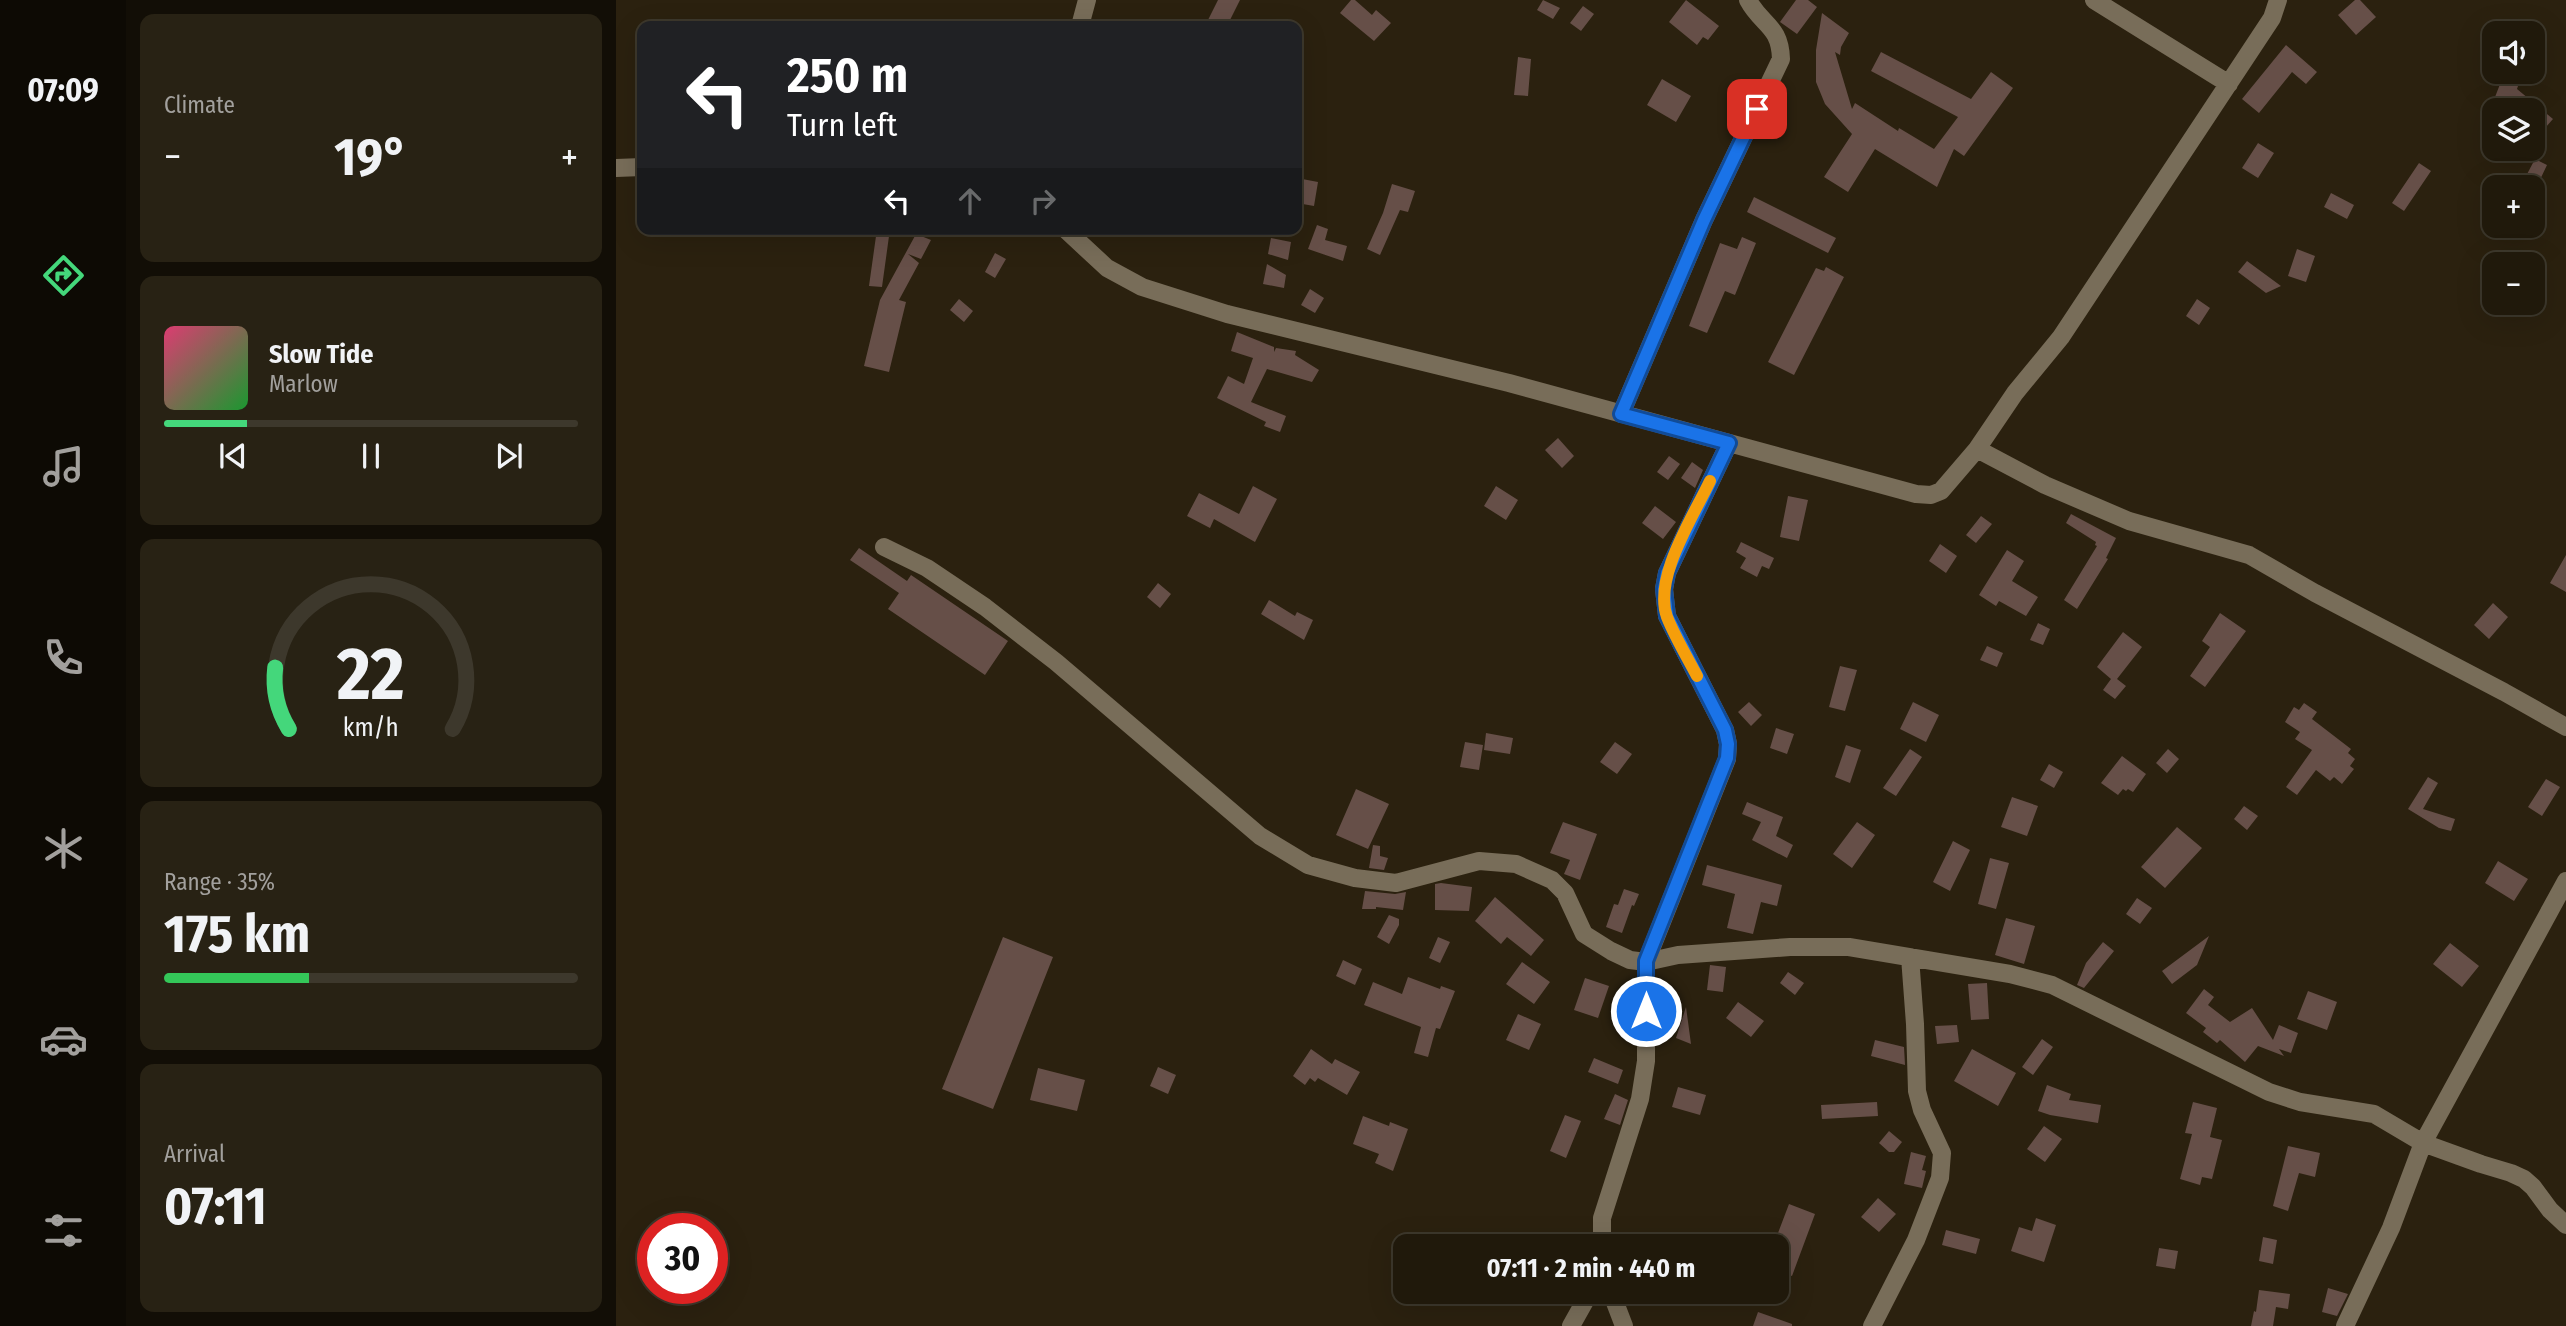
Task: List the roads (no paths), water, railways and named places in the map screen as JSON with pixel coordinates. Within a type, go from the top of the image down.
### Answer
[{"type":"street","points":[[1081,21],[1087,0]]},
{"type":"street","points":[[1621,414],[1704,220],[1781,59],[1781,43],[1771,25],[1757,15],[1748,0]]},
{"type":"street","points":[[2094,0],[2229,85]]},
{"type":"street","points":[[1071,235],[1107,268],[1142,287],[1227,314],[1509,383],[1916,494],[1931,495],[1941,491],[1977,449],[2015,393],[2061,337],[2229,85],[2272,18],[2278,0]]},
{"type":"street","points":[[616,168],[637,167]]},
{"type":"street","points":[[1602,1234],[1602,1218],[1640,1099],[1644,1073],[1646,961],[1727,758],[1725,730],[1667,616],[1664,589],[1667,573],[1729,443]]},
{"type":"street","points":[[1977,449],[2045,485],[2130,521],[2249,555],[2566,727]]},
{"type":"street","points":[[884,547],[927,568],[985,607],[1056,662],[1260,835],[1308,865],[1355,878],[1396,883],[1479,862],[1516,864],[1552,880],[1565,893],[1584,934],[1630,960],[1646,961],[1678,955],[1790,947],[1849,947],[2011,974],[2052,985],[2269,1092],[2300,1102],[2374,1114],[2423,1143],[2524,1179],[2566,1225]]},
{"type":"street","points":[[2345,1326],[2390,1228],[2423,1143],[2566,881]]},
{"type":"street","points":[[1872,1326],[1916,1240],[1940,1178],[1942,1153],[1922,1110],[1917,1091],[1910,957]]},
{"type":"street","points":[[1572,1326],[1584,1304]]},
{"type":"street","points":[[1616,1304],[1625,1326]]}]
